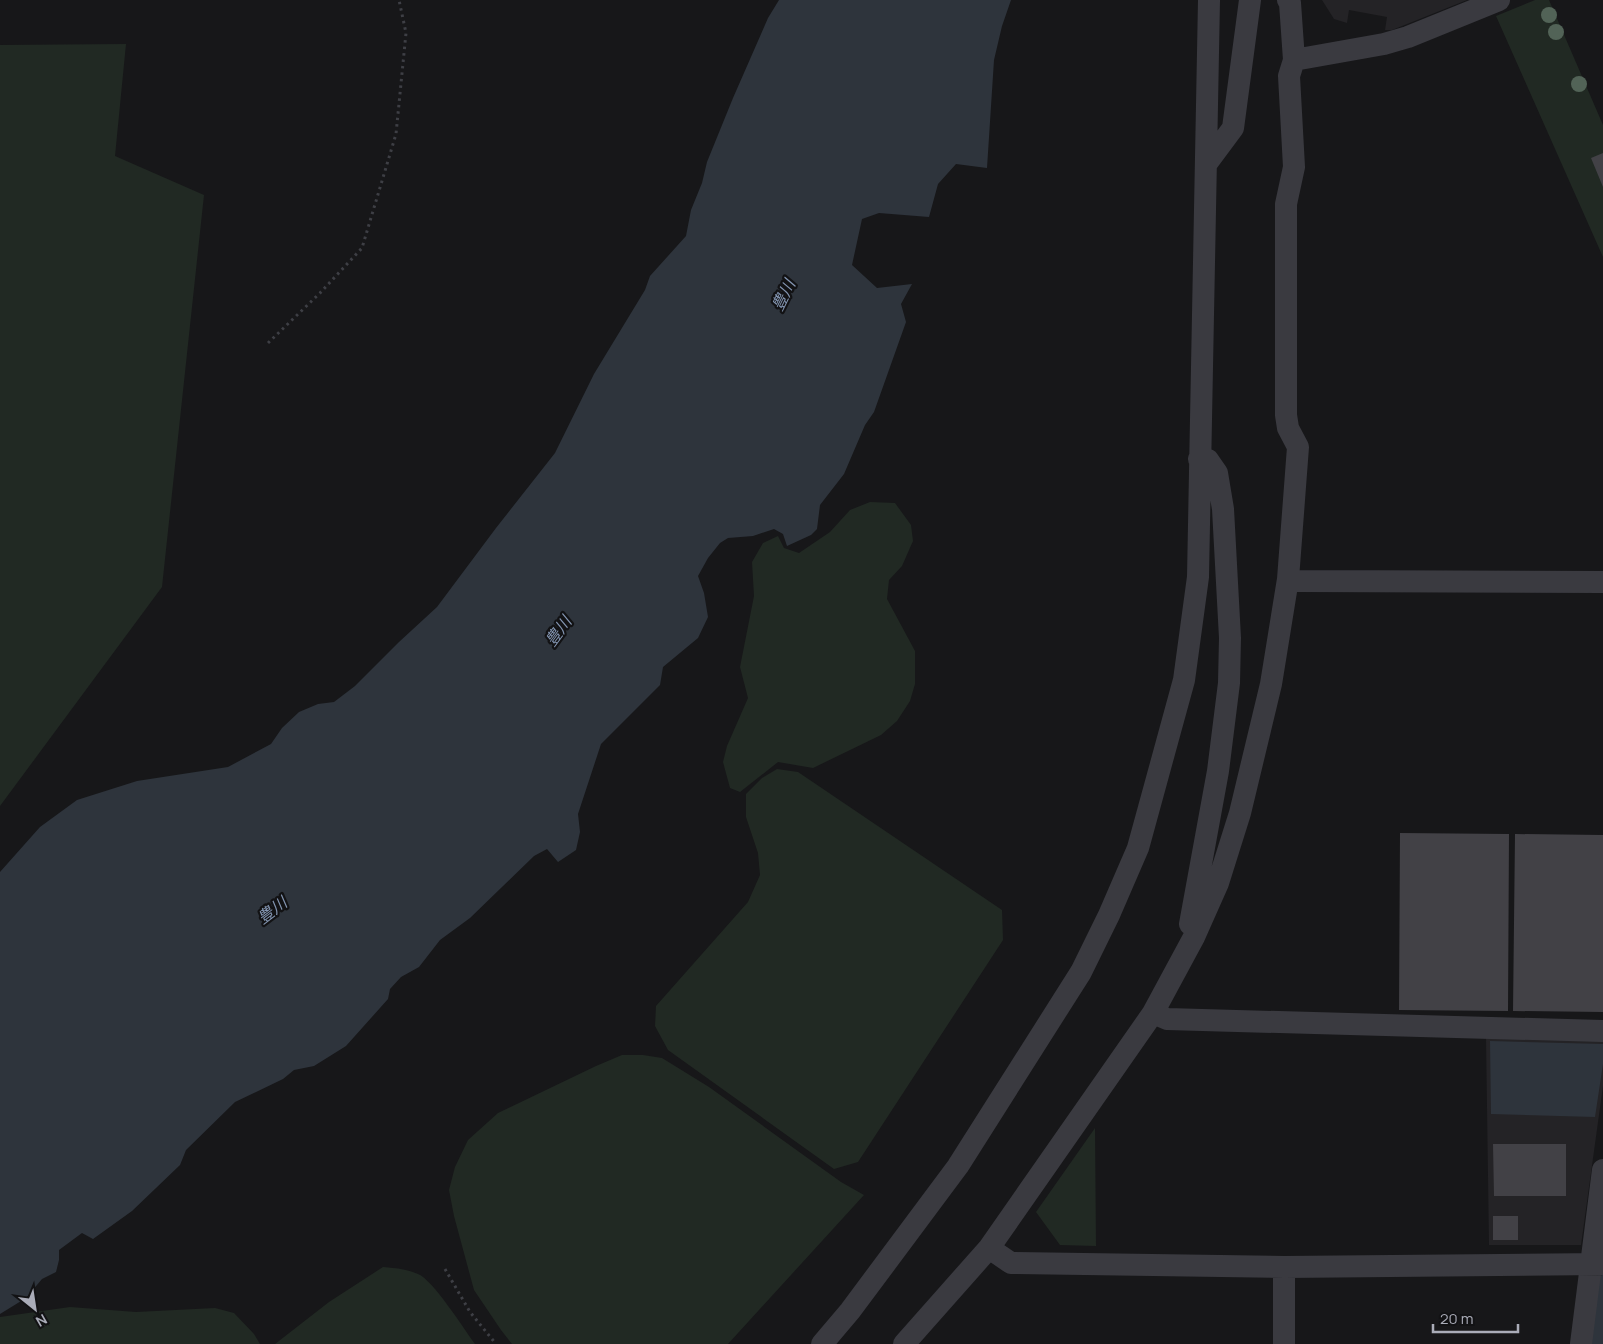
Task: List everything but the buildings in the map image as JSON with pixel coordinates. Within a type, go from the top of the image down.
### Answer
[{"type":"street","points":[[822,1344],[850,1311],[958,1166],[974,1141],[1081,972],[1109,915],[1138,848],[1184,680],[1198,577],[1209,0]]},
{"type":"street","points":[[1207,163],[1233,128],[1250,0]]},
{"type":"street","points":[[904,1344],[988,1248],[1154,1013],[1194,937],[1218,883],[1240,813],[1271,684],[1288,579],[1298,447],[1288,428],[1286,415],[1286,204],[1294,167],[1289,76],[1294,60],[1290,3],[1288,0]]},
{"type":"street","points":[[1294,60],[1384,44],[1408,37],[1499,0]]},
{"type":"street","points":[[1194,937],[1190,923],[1218,771],[1230,683],[1230,638],[1223,509],[1217,473],[1208,460],[1199,459]]},
{"type":"street","points":[[1288,579],[1308,581],[1603,582]]},
{"type":"street","points":[[1154,1013],[1167,1019],[1603,1031]]},
{"type":"street","points":[[1581,1344],[1595,1264],[1603,1170]]},
{"type":"street","points":[[988,1248],[1010,1263],[1284,1267],[1595,1264]]},
{"type":"street","points":[[1284,1267],[1284,1344]]},
{"type":"path","points":[[268,343],[320,293],[362,248],[396,134],[406,33],[399,0]]},
{"type":"path","points":[[445,1269],[470,1312],[496,1344]]},
{"type":"shaded area","points":[[1322,0],[1467,0],[1392,30],[1385,30],[1387,17],[1349,10],[1347,23],[1334,19]]},
{"type":"shaded area","points":[[1535,0],[1549,0],[1603,125],[1603,257],[1496,16]]},
{"type":"shaded area","points":[[126,44],[115,156],[204,195],[162,587],[0,806],[0,45]]},
{"type":"shaded area","points":[[870,502],[895,503],[911,525],[913,541],[902,566],[889,580],[887,599],[915,651],[915,684],[910,701],[897,721],[881,735],[813,768],[778,762],[740,792],[730,788],[723,762],[727,746],[748,698],[740,667],[754,596],[752,562],[763,543],[778,536],[784,548],[799,553],[830,532],[850,510]]},
{"type":"shaded area","points":[[777,769],[798,772],[1002,910],[1003,940],[858,1162],[834,1169],[668,1050],[655,1026],[656,1006],[748,902],[760,875],[758,853],[746,817],[746,794],[762,778]]},
{"type":"shaded area","points":[[1486,1038],[1603,1040],[1603,1086],[1581,1245],[1489,1245]]},
{"type":"shaded area","points":[[622,1055],[643,1055],[662,1058],[709,1087],[841,1182],[864,1195],[728,1344],[512,1344],[474,1290],[449,1190],[455,1167],[468,1140],[498,1113]]},
{"type":"shaded area","points":[[1095,1128],[1096,1246],[1060,1245],[1036,1212]]},
{"type":"shaded area","points":[[383,1267],[410,1271],[424,1278],[440,1295],[475,1344],[275,1344],[329,1302]]},
{"type":"shaded area","points":[[70,1307],[136,1312],[215,1308],[234,1313],[254,1334],[260,1344],[0,1344],[0,1317]]},
{"type":"water","name":"豊川","points":[[779,0],[1011,0],[1002,26],[994,60],[987,168],[956,164],[938,184],[929,217],[879,213],[862,219],[852,265],[877,288],[912,284],[901,304],[906,322],[874,412],[865,425],[844,474],[820,505],[817,529],[811,535],[787,546],[783,534],[774,529],[753,536],[728,538],[720,543],[708,558],[698,576],[704,593],[708,617],[698,638],[663,667],[660,685],[601,744],[578,814],[580,832],[576,850],[558,862],[547,849],[534,856],[470,918],[440,940],[419,967],[401,977],[390,989],[388,999],[346,1046],[314,1066],[294,1070],[283,1079],[235,1102],[186,1150],[180,1165],[132,1211],[93,1239],[82,1233],[59,1250],[56,1272],[42,1279],[26,1298],[0,1314],[0,872],[40,827],[77,800],[137,781],[228,767],[271,744],[282,728],[299,712],[318,704],[334,702],[355,686],[437,607],[555,453],[594,374],[645,290],[650,276],[686,236],[691,210],[702,183],[707,162],[768,18]]},
{"type":"water","points":[[1490,1041],[1603,1044],[1603,1064],[1595,1117],[1491,1114]]},
{"type":"waterway","points":[[1594,1344],[1603,1290]]}]
